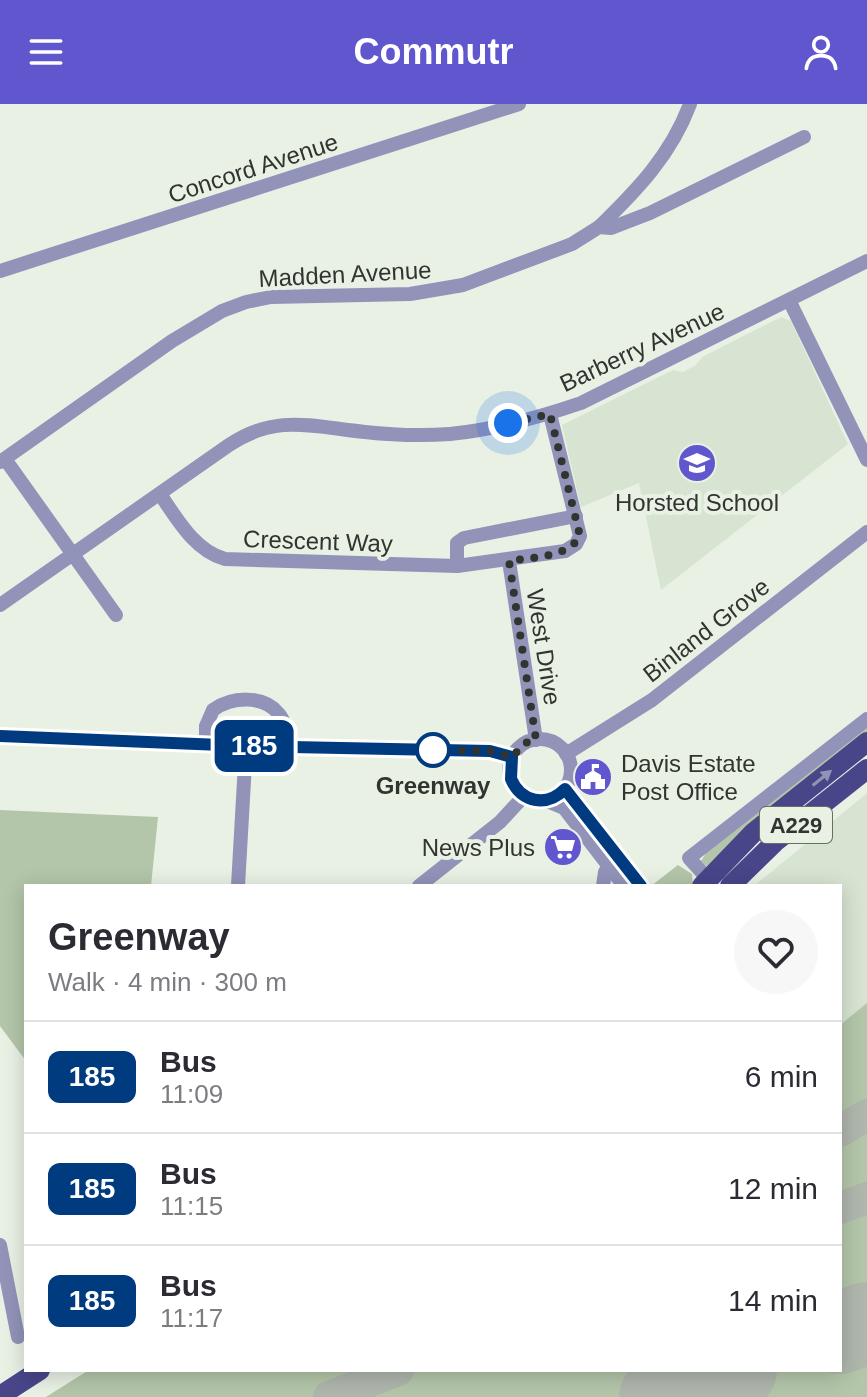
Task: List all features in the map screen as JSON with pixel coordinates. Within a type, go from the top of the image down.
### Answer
[{"type":"main road","name":"A229","points":[[705,883],[754,832],[867,742]]},
{"type":"main road","name":"A229","points":[[732,884],[775,842],[867,769]]},
{"type":"main road","points":[[0,1396],[37,1372]]},
{"type":"street","name":"Concord Avenue","points":[[0,271],[519,104]]},
{"type":"street","points":[[599,227],[652,172],[679,132],[690,104]]},
{"type":"street","name":"Madden Avenue","points":[[2,461],[172,341],[222,311],[271,297],[441,291],[488,277],[572,244],[599,227],[611,228],[650,213],[804,137]]},
{"type":"street","name":"Barberry Avenue","points":[[0,605],[240,438],[258,430],[289,423],[317,424],[366,433],[450,434],[550,414],[581,403],[867,261]]},
{"type":"street","points":[[789,300],[867,460]]},
{"type":"street","name":"Crescent Way","points":[[160,494],[199,546],[212,556],[225,559],[457,566],[565,551],[576,544],[580,536],[550,414]]},
{"type":"street","points":[[2,461],[116,615]]},
{"type":"street","points":[[457,566],[457,543],[464,538],[576,516]]},
{"type":"street","name":"Binland Grove","points":[[566,754],[652,700],[867,532]]},
{"type":"street","name":"West Drive","points":[[509,561],[536,740]]},
{"type":"street","points":[[206,744],[206,726],[213,710],[235,699],[262,701],[280,714],[288,745]]},
{"type":"street","points":[[705,883],[689,858],[867,719]]},
{"type":"street","points":[[0,736],[246,746],[490,751],[512,757]]},
{"type":"street","points":[[536,740],[550,741],[566,754],[571,772],[565,789],[555,797],[536,801],[524,796],[511,779],[512,757],[525,743],[536,740]]},
{"type":"street","points":[[238,884],[246,746]]},
{"type":"street","points":[[565,789],[639,884]]},
{"type":"street","points":[[422,884],[508,815],[524,796]]},
{"type":"street","points":[[545,800],[565,809],[617,877]]},
{"type":"street","points":[[0,1245],[18,1337]]},
{"type":"shaded area","name":"Horsted School","points":[[781,317],[791,321],[848,444],[661,590],[639,483],[581,507],[562,425],[673,370],[683,372],[696,365],[702,357]]},
{"type":"shaded area","points":[[867,725],[867,733],[710,865],[706,866],[701,861],[706,853]]},
{"type":"shaded area","points":[[867,793],[867,1397],[46,1397],[86,1372],[842,1372],[842,884],[756,884]]},
{"type":"shaded area","points":[[0,810],[158,817],[151,884],[24,884],[24,1058],[0,1026]]},
{"type":"shaded area","points":[[678,865],[692,874],[693,884],[654,884]]},
{"type":"shaded area","points":[[867,1003],[867,1397],[46,1397],[86,1372],[842,1372],[842,1023]]},
{"type":"taxiway","points":[[842,1130],[867,1115]]},
{"type":"taxiway","points":[[842,1207],[867,1198]]},
{"type":"taxiway","points":[[329,1397],[393,1372]]},
{"type":"runway","points":[[842,1332],[867,1323]]},
{"type":"runway","points":[[660,1397],[730,1372]]},
{"type":"bus line","name":"185","points":[[0,736],[246,746],[490,751],[512,757],[511,779],[524,796],[536,801],[545,800],[565,789],[572,802],[639,884]]},
{"type":"place","name":"Horsted School","points":[[697,463]]},
{"type":"place","name":"Greenway","points":[[433,750]]},
{"type":"place","name":"Davis Estate Post Office","points":[[593,777]]},
{"type":"place","name":"News Plus","points":[[563,847]]},
{"type":"route","points":[[433,750],[490,751],[512,757],[525,743],[536,740],[509,561],[565,551],[576,544],[580,536],[550,414],[508,423]]}]
